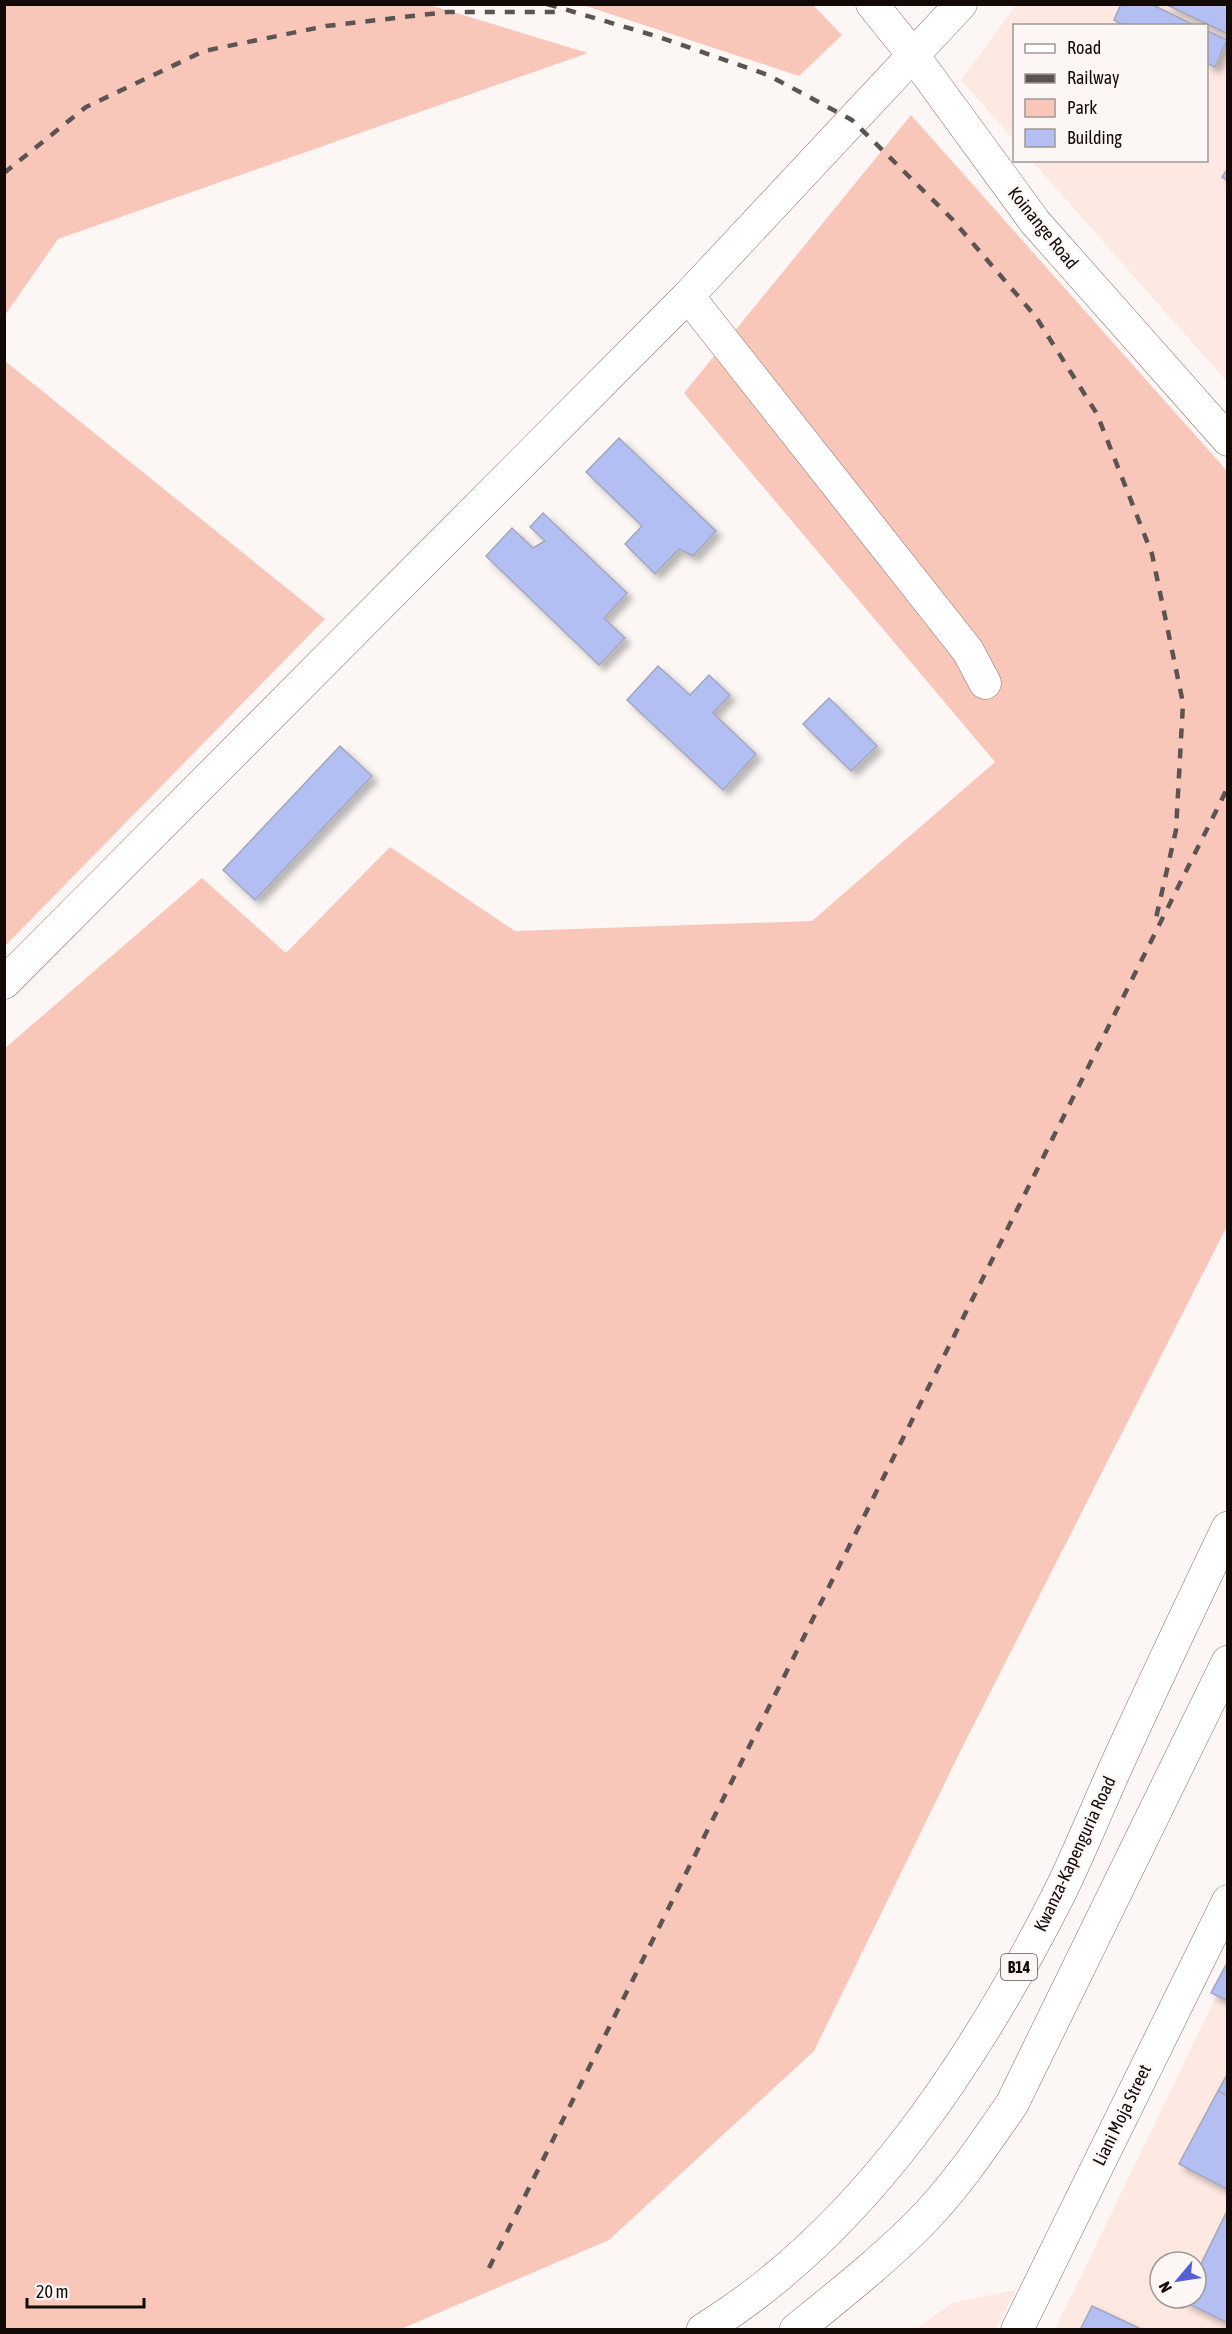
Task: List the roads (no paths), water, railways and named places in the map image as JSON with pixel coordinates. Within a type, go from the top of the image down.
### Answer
[{"type":"highway","name":"Kwanza-Kapenguria Road","points":[[703,2330],[730,2313],[802,2254],[869,2186],[931,2111],[986,2028],[1060,1891],[1227,1528]]},
{"type":"highway","points":[[796,2330],[855,2283],[920,2223],[974,2159],[1012,2104],[1227,1662]]},
{"type":"street","name":"Koinange Road","points":[[872,4],[913,55],[1035,222],[1227,440]]},
{"type":"street","points":[[4,983],[688,296],[961,4]]},
{"type":"street","points":[[688,296],[968,651],[985,683]]},
{"type":"street","name":"Liani Moja Street","points":[[1017,2330],[1227,1901]]},
{"type":"railway","points":[[547,4],[659,37],[768,75],[852,120],[952,219],[1036,317],[1097,414],[1152,554],[1183,703],[1176,830],[1156,918]]},
{"type":"railway","points":[[4,173],[86,107],[204,51],[326,26],[447,12],[559,12]]},
{"type":"railway","points":[[489,2268],[1228,787]]}]
